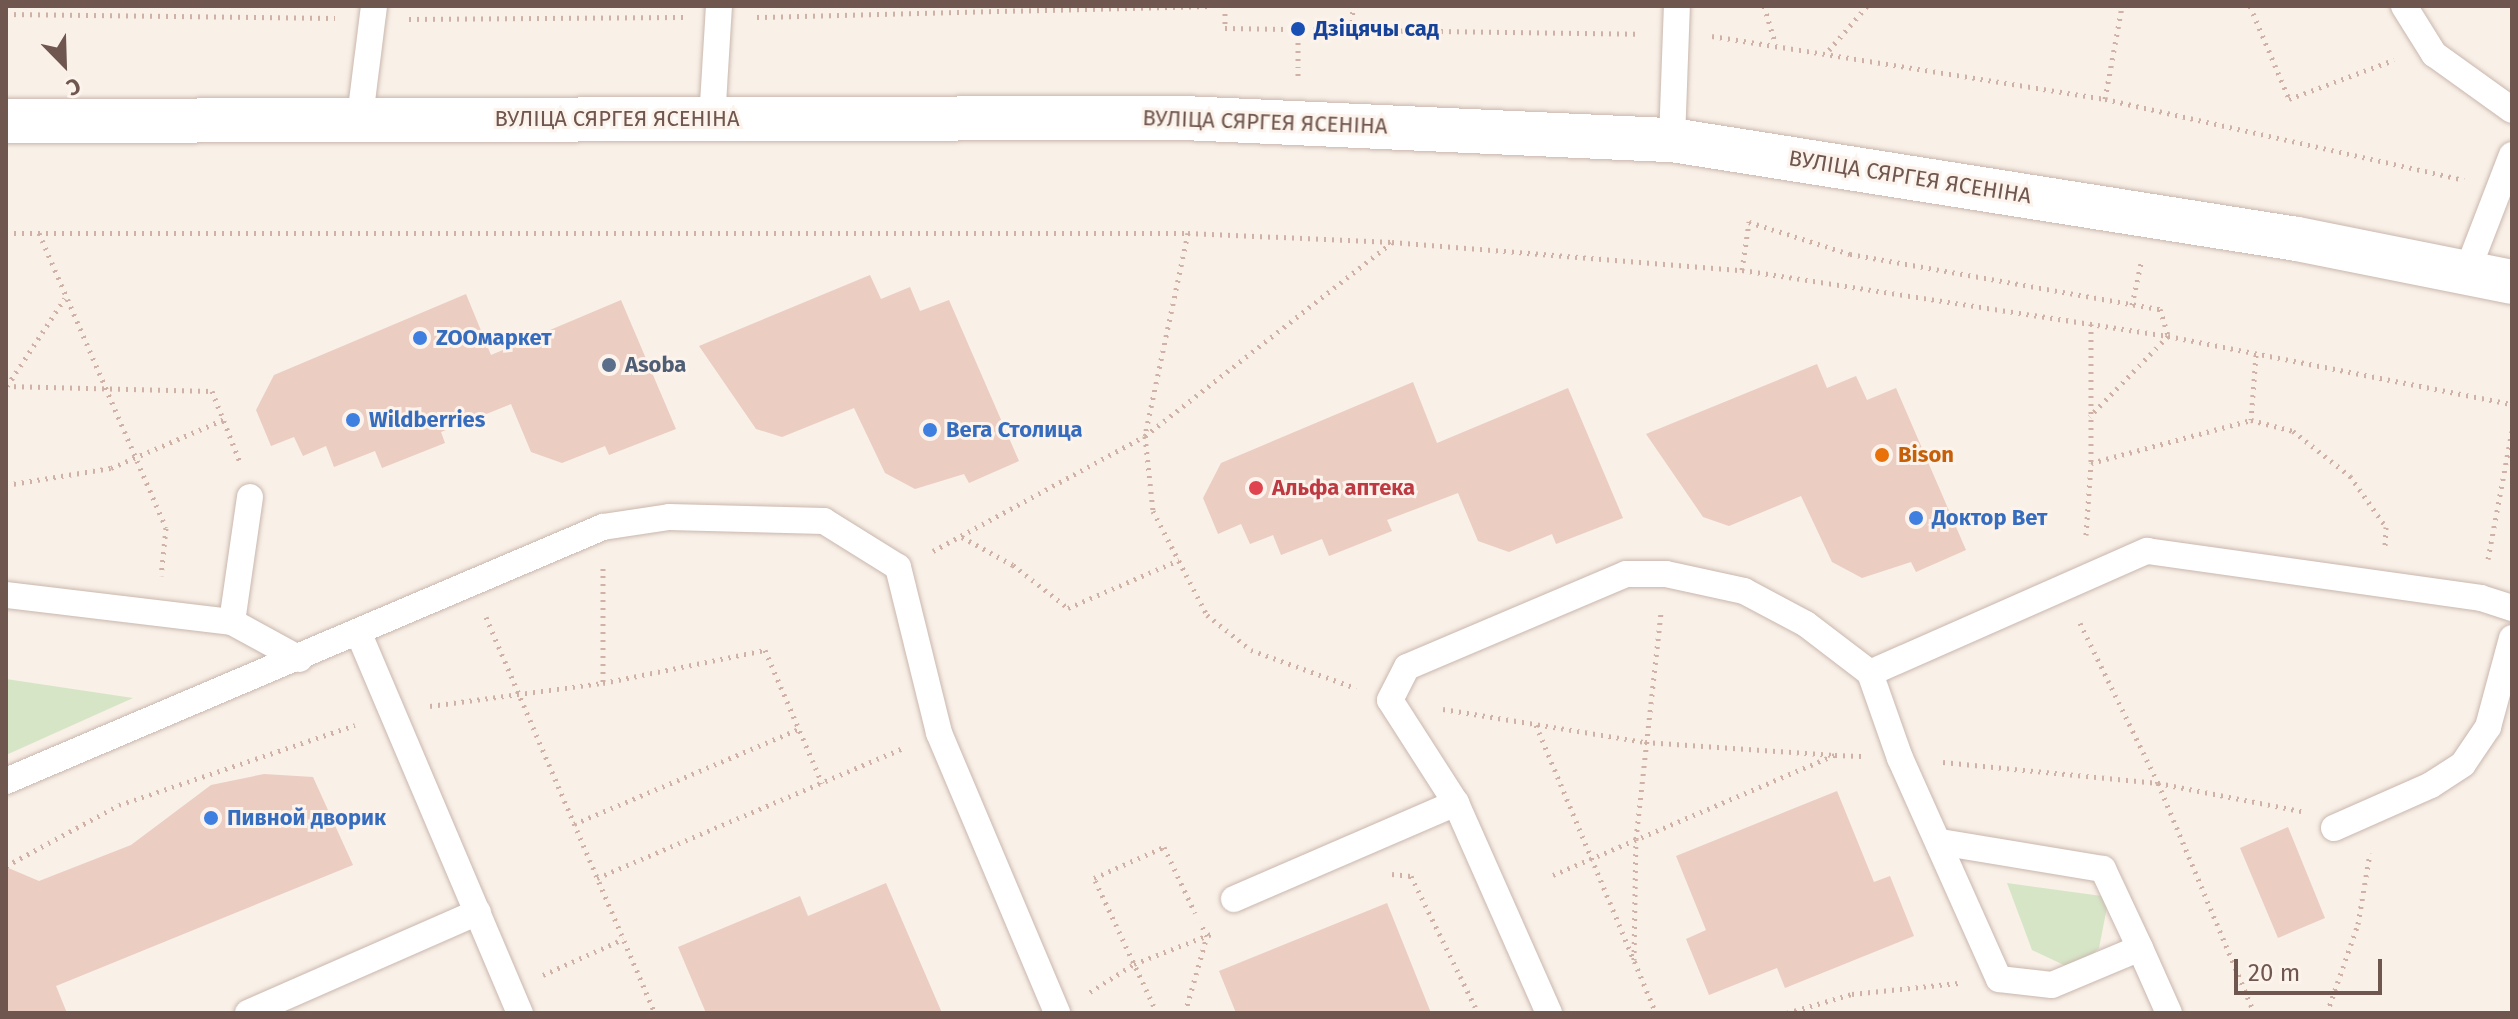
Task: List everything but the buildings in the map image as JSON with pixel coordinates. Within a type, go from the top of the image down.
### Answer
[{"type":"main road","name":"ВУЛІЦА СЯРГЕЯ ЯСЕНІНА","points":[[6,121],[360,117],[712,120],[1183,118],[1672,140],[2468,269],[2512,282]]},
{"type":"lane","points":[[1672,140],[1677,6]]},
{"type":"lane","points":[[2404,6],[2434,54],[2512,110]]},
{"type":"lane","points":[[360,117],[372,12]]},
{"type":"lane","points":[[712,120],[718,12]]},
{"type":"lane","points":[[2468,269],[2496,187],[2512,155]]},
{"type":"lane","points":[[232,622],[250,497]]},
{"type":"lane","points":[[6,781],[473,586],[603,527],[669,517],[824,521],[898,567],[939,733],[1057,1013]]},
{"type":"lane","points":[[1870,673],[2147,551],[2481,598],[2512,608]]},
{"type":"lane","points":[[1549,1013],[1456,803],[1390,700],[1407,667],[1626,574],[1666,574],[1744,591],[1806,624],[1870,673],[1999,979],[2052,985],[2140,948]]},
{"type":"lane","points":[[6,595],[232,622],[300,659]]},
{"type":"lane","points":[[359,634],[515,1001]]},
{"type":"lane","points":[[2334,828],[2431,785],[2463,764],[2488,727],[2512,638]]},
{"type":"lane","points":[[1234,899],[1456,803]]},
{"type":"lane","points":[[1940,842],[2103,869],[2169,1013]]},
{"type":"lane","points":[[248,1013],[478,912]]},
{"type":"path","points":[[6,14],[718,12],[1211,6]]},
{"type":"path","points":[[1225,6],[1225,28],[1678,33],[1775,43],[2105,99],[2496,187]]},
{"type":"path","points":[[1352,30],[1353,6]]},
{"type":"path","points":[[1764,6],[1775,43]]},
{"type":"path","points":[[1829,51],[1867,6]]},
{"type":"path","points":[[2105,99],[2122,6]]},
{"type":"path","points":[[2250,6],[2289,99],[2401,57]]},
{"type":"path","points":[[1742,270],[1749,222],[1850,254],[2160,309],[2168,336]]},
{"type":"path","points":[[6,233],[1188,233],[1392,242],[1742,270],[2168,336],[2512,404]]},
{"type":"path","points":[[39,233],[166,528],[157,613]]},
{"type":"path","points":[[1188,233],[1145,436],[1153,511],[1207,615],[1251,650],[1390,700],[1645,742],[1835,755]]},
{"type":"path","points":[[898,567],[962,537],[1145,436],[1392,242]]},
{"type":"path","points":[[6,386],[65,297]]},
{"type":"path","points":[[2086,544],[2091,463],[2091,324]]},
{"type":"path","points":[[2090,416],[2168,336]]},
{"type":"path","points":[[2251,420],[2256,355]]},
{"type":"path","points":[[6,386],[212,391],[227,418],[250,497]]},
{"type":"path","points":[[6,485],[111,468],[227,418]]},
{"type":"path","points":[[2091,463],[2251,420],[2293,431],[2350,476],[2386,527],[2383,586]]},
{"type":"path","points":[[2481,598],[2512,431]]},
{"type":"path","points":[[603,527],[603,683]]},
{"type":"path","points":[[962,537],[1013,565],[1068,608],[1179,560]]},
{"type":"path","points":[[1634,960],[1645,742],[1666,574]]},
{"type":"path","points":[[473,586],[655,1013]]},
{"type":"path","points":[[2064,589],[2158,783],[2254,1013]]},
{"type":"path","points":[[1536,724],[1656,1013]]},
{"type":"path","points":[[574,824],[799,729]]},
{"type":"path","points":[[597,878],[939,733]]},
{"type":"path","points":[[2327,1013],[2358,924],[2372,843]]},
{"type":"path","points":[[1157,1013],[1094,878],[1164,847],[1207,936],[1185,1013]]},
{"type":"path","points":[[1553,875],[1590,857]]},
{"type":"path","points":[[1411,876],[1478,1013]]},
{"type":"path","points":[[515,1001],[623,939]]},
{"type":"path","points":[[1787,1013],[1852,994],[1999,979]]},
{"type":"green space","points":[[6,679],[133,698],[6,755]]},
{"type":"green space","points":[[2007,883],[2109,897],[2099,948],[2088,959],[2066,966],[2032,950]]},
{"type":"place","name":"Дзіцячы сад","points":[[1298,29]]},
{"type":"place","name":"ZOOмаркет","points":[[420,338]]},
{"type":"place","name":"Asoba","points":[[609,365]]},
{"type":"place","name":"Wildberries","points":[[353,420]]},
{"type":"place","name":"Вега Столица","points":[[930,430]]},
{"type":"place","name":"Bison","points":[[1882,455]]},
{"type":"place","name":"Альфа аптека","points":[[1256,488]]},
{"type":"place","name":"Доктор Вет","points":[[1916,518]]},
{"type":"place","name":"Пивной дворик","points":[[211,818]]}]
